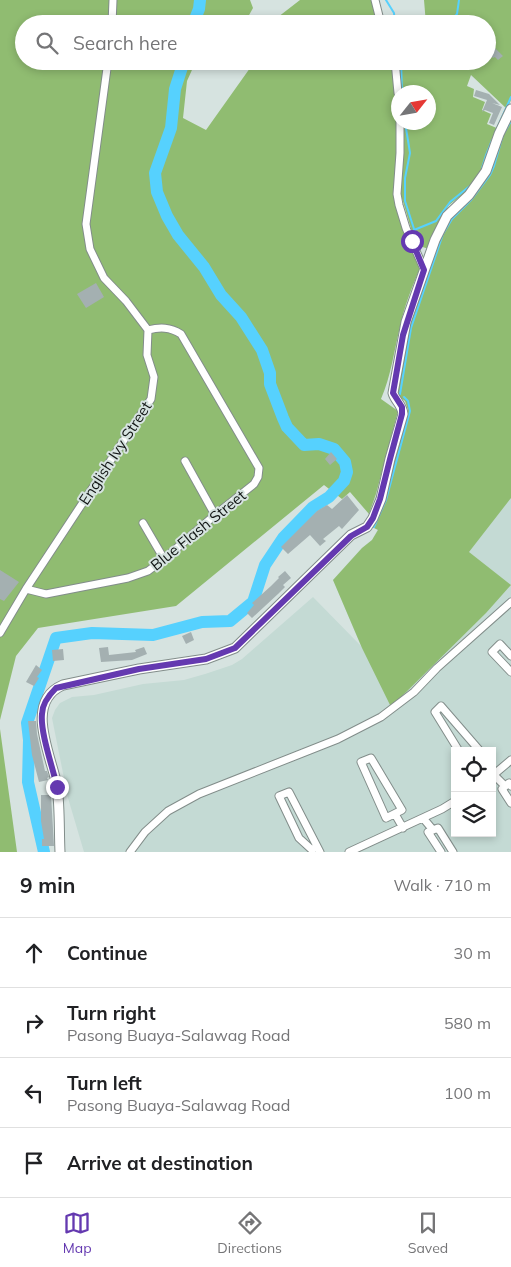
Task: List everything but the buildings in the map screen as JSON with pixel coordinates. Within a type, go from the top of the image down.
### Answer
[{"type":"street","points":[[112,0],[112,15]]},
{"type":"street","points":[[375,0],[379,15]]},
{"type":"street","points":[[107,70],[86,224],[88,241],[104,278],[126,301],[148,330]]},
{"type":"street","points":[[396,70],[397,85]]},
{"type":"street","points":[[60,852],[57,787],[43,729],[42,714],[48,696],[56,688],[63,685],[139,669],[206,659],[235,648],[351,536],[367,527],[373,518],[380,499],[402,414],[402,407],[393,393],[403,335],[434,240],[450,212],[469,195],[486,171],[499,134],[511,109]]},
{"type":"street","points":[[400,130],[399,206],[424,270]]},
{"type":"street","name":"Blue Flash Street","points":[[26,589],[46,594],[128,578],[148,570],[164,559],[254,484],[258,477],[258,468],[181,334],[173,329],[156,328],[148,330]]},
{"type":"street","name":"English Ivy Street","points":[[0,633],[26,589],[151,399],[154,377],[147,355],[148,330]]},
{"type":"street","points":[[185,461],[215,515]]},
{"type":"street","points":[[143,523],[164,559]]},
{"type":"street","points":[[130,852],[145,832],[168,811],[192,798],[338,739],[381,717],[414,692],[437,668],[511,602]]},
{"type":"street","points":[[511,656],[500,644],[492,652],[511,672]]},
{"type":"street","points":[[457,747],[435,712],[441,706],[477,747]]},
{"type":"street","points":[[371,758],[402,810],[395,814],[386,818],[361,762],[371,758]]},
{"type":"street","points":[[496,773],[511,760]]},
{"type":"street","points":[[496,778],[508,786],[502,789],[511,803]]},
{"type":"street","points":[[289,792],[319,850],[311,849],[299,838],[279,796],[289,792]]},
{"type":"street","points":[[349,852],[403,828],[451,803]]},
{"type":"street","points":[[395,814],[403,828]]},
{"type":"street","points":[[423,818],[432,830]]},
{"type":"street","points":[[441,852],[428,832],[438,828],[453,852]]},
{"type":"shaded area","points":[[511,152],[511,852],[84,852],[68,798],[52,718],[60,703],[72,697],[94,695],[143,684],[184,680],[232,665],[242,659],[313,597],[361,646],[333,580],[362,548],[372,540],[379,527]]},
{"type":"green space","points":[[0,0],[250,0],[253,8],[249,15],[15,15],[15,70],[192,70],[187,81],[183,118],[206,130],[249,70],[395,70],[396,85],[391,85],[391,130],[397,130],[396,185],[420,268],[404,312],[390,372],[381,399],[398,411],[369,514],[350,492],[342,499],[324,485],[176,606],[38,628],[16,656],[0,720]]},
{"type":"green space","points":[[300,0],[372,0],[375,15],[281,15]]},
{"type":"green space","points":[[424,0],[511,0],[511,100],[507,109],[471,75],[467,86],[474,89],[473,97],[485,102],[482,110],[491,114],[487,124],[499,129],[483,171],[471,188],[449,205],[435,229],[429,249],[416,245],[401,195],[402,130],[436,130],[436,85],[399,85],[398,70],[496,70],[496,15],[425,15]]},
{"type":"green space","points":[[511,114],[511,498],[469,552],[511,585],[486,613],[391,707],[362,648],[333,580],[362,548],[372,540],[378,530],[372,527],[378,516],[408,410],[405,401],[397,395],[409,327],[442,230],[498,146]]},
{"type":"green space","points":[[0,729],[17,852],[0,852]]},
{"type":"waterway","points":[[197,15],[200,0]]},
{"type":"waterway","points":[[386,0],[394,15]]},
{"type":"waterway","points":[[456,15],[459,0]]},
{"type":"waterway","points":[[44,852],[28,782],[29,740],[27,723],[56,638],[92,633],[153,635],[202,622],[230,621],[253,602],[265,565],[283,538],[313,507],[329,497],[344,481],[347,472],[345,462],[334,449],[319,444],[304,445],[287,427],[270,384],[270,373],[262,350],[241,317],[221,295],[204,267],[178,235],[167,216],[157,192],[155,173],[171,128],[175,89],[181,70]]},
{"type":"waterway","points":[[401,70],[402,85]]},
{"type":"waterway","points":[[495,133],[511,97]]},
{"type":"waterway","points":[[400,394],[411,328],[443,234],[452,219],[472,199],[490,175],[503,135],[511,121]]},
{"type":"waterway","points":[[406,130],[410,153],[405,178],[405,201],[415,232],[421,243]]},
{"type":"waterway","points":[[482,168],[492,140]]},
{"type":"waterway","points":[[414,230],[436,221],[450,202],[471,185]]},
{"type":"waterway","points":[[374,527],[386,500],[410,411],[408,401],[404,397]]},
{"type":"route","points":[[57,787],[43,729],[42,714],[48,696],[56,688],[139,669],[206,659],[235,648],[351,536],[367,527],[371,522],[383,490],[402,414],[402,407],[393,393],[406,322],[424,270],[412,241]]}]
